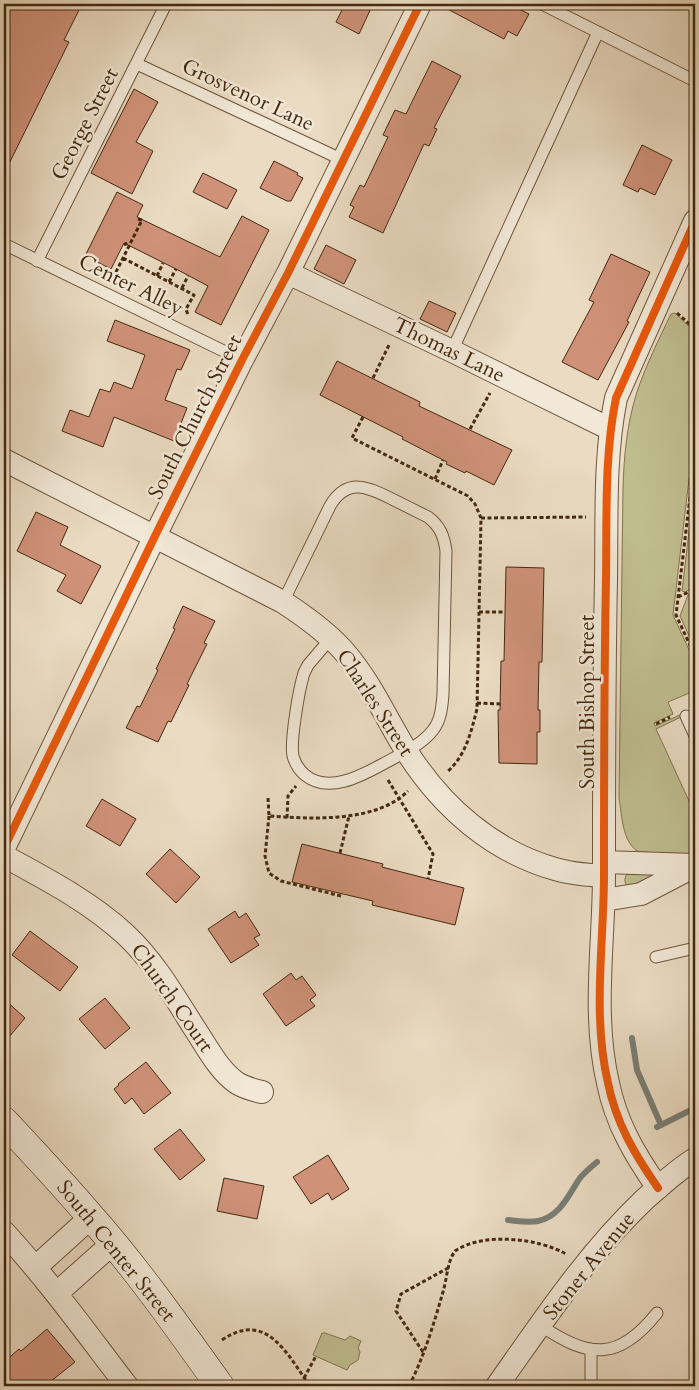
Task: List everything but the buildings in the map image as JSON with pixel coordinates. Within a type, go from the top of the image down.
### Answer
[{"type":"street","name":"South Church Street","points":[[4,848],[155,536],[242,360],[288,273],[420,4]]},
{"type":"street","name":"South Bishop Street","points":[[658,1188],[630,1146],[622,1130],[608,1083],[602,1050],[604,720],[610,429],[616,398],[695,221]]},
{"type":"street","name":"Thomas Lane","points":[[288,273],[610,429]]},
{"type":"street","name":"Charles Street","points":[[4,460],[283,602],[305,617],[331,638],[367,682],[406,750],[427,782],[475,828],[492,840],[529,860],[557,870],[695,865]]},
{"type":"street","name":"Church Court","points":[[4,856],[80,899],[126,936],[158,972],[211,1054],[227,1075],[248,1089],[262,1092]]},
{"type":"street","points":[[604,900],[641,894],[695,865]]},
{"type":"street","name":"South Center Street","points":[[4,1121],[92,1217],[160,1303],[220,1386]]},
{"type":"street","name":"Stoner Avenue","points":[[497,1386],[583,1266],[619,1224],[658,1188],[695,1159]]},
{"type":"street","points":[[36,1267],[92,1217]]},
{"type":"street","points":[[4,1232],[57,1293],[127,1386]]},
{"type":"street","points":[[57,1293],[113,1244]]},
{"type":"lane","name":"George Street","points":[[37,261],[166,4]]},
{"type":"lane","points":[[542,4],[695,81]]},
{"type":"lane","points":[[452,351],[598,32]]},
{"type":"lane","name":"Grosvenor Lane","points":[[137,64],[343,160]]},
{"type":"lane","name":"Center Alley","points":[[4,244],[242,360]]},
{"type":"lane","points":[[283,602],[330,506],[340,493],[345,490],[364,486],[436,522],[445,540],[446,551],[442,708],[438,724],[433,731],[406,750],[375,768],[345,781],[324,783],[315,781],[305,775],[294,761],[292,747],[301,683],[308,665],[331,638]]},
{"type":"lane","points":[[686,716],[695,736]]},
{"type":"lane","points":[[656,957],[695,948]]},
{"type":"lane","points":[[540,1325],[576,1345],[591,1349],[607,1350],[632,1340],[646,1328],[658,1313]]},
{"type":"lane","points":[[591,1349],[591,1386]]},
{"type":"path","points":[[104,274],[113,278],[123,259],[126,244],[142,220],[137,218]]},
{"type":"path","points":[[117,258],[123,259],[194,295],[186,311],[188,315],[196,319]]},
{"type":"path","points":[[156,276],[163,263]]},
{"type":"path","points":[[169,282],[176,269]]},
{"type":"path","points":[[182,288],[188,276]]},
{"type":"path","points":[[673,309],[695,330]]},
{"type":"path","points":[[373,378],[390,342]]},
{"type":"path","points":[[470,430],[491,391]]},
{"type":"path","points":[[435,479],[444,460]]},
{"type":"path","points":[[695,472],[692,480],[676,615],[695,656]]},
{"type":"path","points":[[481,518],[586,517]]},
{"type":"path","points":[[678,597],[695,590]]},
{"type":"path","points":[[479,612],[505,612]]},
{"type":"path","points":[[477,703],[501,704]]},
{"type":"path","points":[[287,818],[288,796],[305,775]]},
{"type":"path","points":[[381,781],[387,777],[433,854],[428,879]]},
{"type":"path","points":[[269,816],[321,819],[349,816],[378,808],[400,799],[412,787]]},
{"type":"path","points":[[268,798],[269,816],[265,856],[269,873],[281,881],[341,896]]},
{"type":"path","points":[[340,853],[349,816]]},
{"type":"path","points":[[409,1386],[438,1311],[453,1254],[458,1249],[493,1240],[547,1244],[566,1254]]},
{"type":"path","points":[[423,1352],[396,1311],[401,1294],[449,1268]]},
{"type":"path","points":[[222,1340],[247,1330],[267,1333],[283,1347],[310,1386]]},
{"type":"path","points":[[304,1378],[316,1356]]},
{"type":"shaded area","points":[[675,313],[695,332],[695,464],[689,479],[673,615],[695,663],[695,694],[694,691],[668,702],[673,714],[654,723],[655,726],[680,715],[681,717],[656,729],[695,814],[695,852],[690,854],[639,852],[633,848],[624,828],[619,798],[625,451],[628,427],[641,382],[671,314]]},
{"type":"shaded area","points":[[695,480],[695,587],[685,592],[682,591]]},
{"type":"shaded area","points":[[695,592],[695,649],[680,616],[688,595]]},
{"type":"shaded area","points":[[653,871],[655,879],[628,887],[626,884],[627,874]]},
{"type":"shaded area","points":[[322,1333],[345,1340],[350,1336],[361,1341],[358,1348],[360,1352],[358,1360],[350,1365],[347,1370],[313,1355]]},
{"type":"waterway","points":[[632,1038],[637,1070],[661,1125]]},
{"type":"waterway","points":[[657,1127],[695,1108]]},
{"type":"waterway","points":[[508,1220],[534,1222],[546,1219],[558,1210],[580,1178],[597,1162]]},
{"type":"cycle path","points":[[4,848],[155,536],[242,360],[288,273],[420,4]]},
{"type":"cycle path","points":[[658,1188],[634,1151],[616,1112],[603,1057],[601,1031],[600,979],[604,900],[604,689],[607,488],[612,420],[616,398],[695,221]]}]
